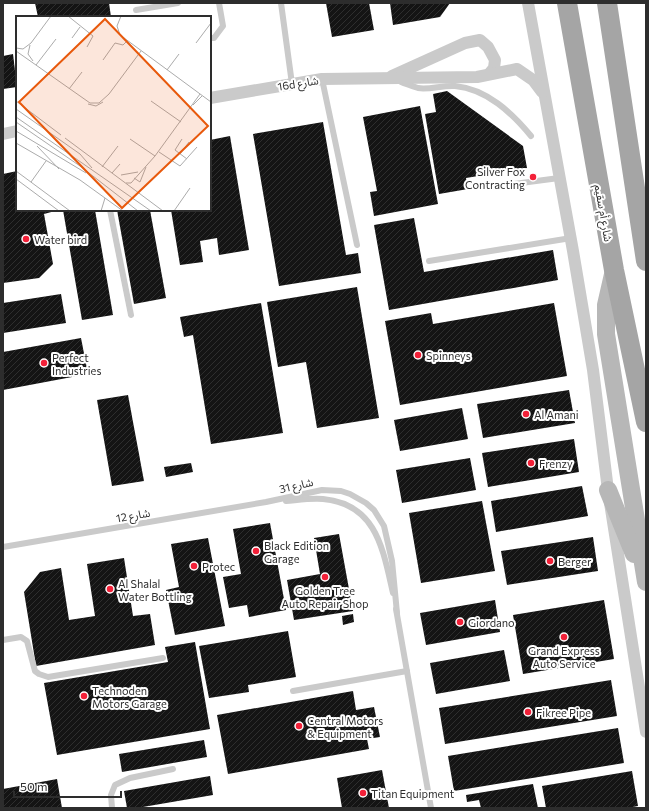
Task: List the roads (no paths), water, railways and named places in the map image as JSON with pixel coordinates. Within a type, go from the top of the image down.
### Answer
[{"type":"main road","name":"شارع أم سقيم","points":[[567,3],[614,270],[646,422]]},
{"type":"main road","points":[[607,3],[646,256]]},
{"type":"main road","points":[[614,270],[606,305],[606,334],[646,582]]},
{"type":"main road","points":[[608,490],[646,582]]},
{"type":"street","points":[[528,3],[571,238],[593,370],[608,490],[646,732]]},
{"type":"street","name":"16d شارع","points":[[388,78],[465,43],[480,40],[488,46],[496,60],[494,68],[489,74]]},
{"type":"street","name":"16d شارع","points":[[211,98],[322,79],[477,77],[517,69],[533,80],[544,95]]},
{"type":"street","points":[[3,134],[16,131]]},
{"type":"lane","points":[[136,10],[178,3]]},
{"type":"lane","points":[[211,38],[214,38],[223,26],[219,3]]},
{"type":"lane","points":[[281,3],[292,84]]},
{"type":"lane","points":[[388,78],[418,88],[456,86],[474,91],[506,109],[531,136]]},
{"type":"lane","points":[[322,79],[357,245]]},
{"type":"lane","points":[[490,187],[559,178]]},
{"type":"lane","points":[[110,211],[131,315]]},
{"type":"lane","points":[[429,261],[571,238]]},
{"type":"lane","name":"شارع 31","points":[[266,502],[313,491],[332,490],[350,494],[366,503],[379,517],[387,535],[394,573],[397,613]]},
{"type":"lane","name":"شارع 31","points":[[266,502],[322,499],[342,503],[359,513],[373,528],[378,538],[397,613],[431,808]]},
{"type":"lane","name":"شارع 12","points":[[3,547],[266,502]]},
{"type":"lane","points":[[3,640],[22,637],[27,640],[35,671],[48,677],[163,658]]},
{"type":"lane","points":[[293,691],[407,671]]},
{"type":"lane","points":[[112,808],[111,795],[115,785],[130,778],[173,769]]},
{"type":"place","name":"Silver Fox Contracting","points":[[533,177]]},
{"type":"place","name":"Water bird","points":[[26,239]]},
{"type":"place","name":"Spinneys","points":[[418,355]]},
{"type":"place","name":"Perfect Industries","points":[[44,363]]},
{"type":"place","name":"Al Amani","points":[[526,414]]},
{"type":"place","name":"Frenzy","points":[[531,463]]},
{"type":"place","name":"Black Edition Garage","points":[[256,551]]},
{"type":"place","name":"Berger","points":[[550,561]]},
{"type":"place","name":"Protec","points":[[194,566]]},
{"type":"place","name":"Golden Tree Auto Repair Shop","points":[[325,577]]},
{"type":"place","name":"Al Shalal Water Bottling","points":[[110,589]]},
{"type":"place","name":"Giordano","points":[[460,622]]},
{"type":"place","name":"Grand Express Auto Service","points":[[564,637]]},
{"type":"place","name":"Technoden Motors Garage","points":[[84,696]]},
{"type":"place","name":"Fikree Pipe","points":[[528,712]]},
{"type":"place","name":"Central Motors & Equipment","points":[[299,726]]},
{"type":"place","name":"Titan Equipment","points":[[363,793]]}]
